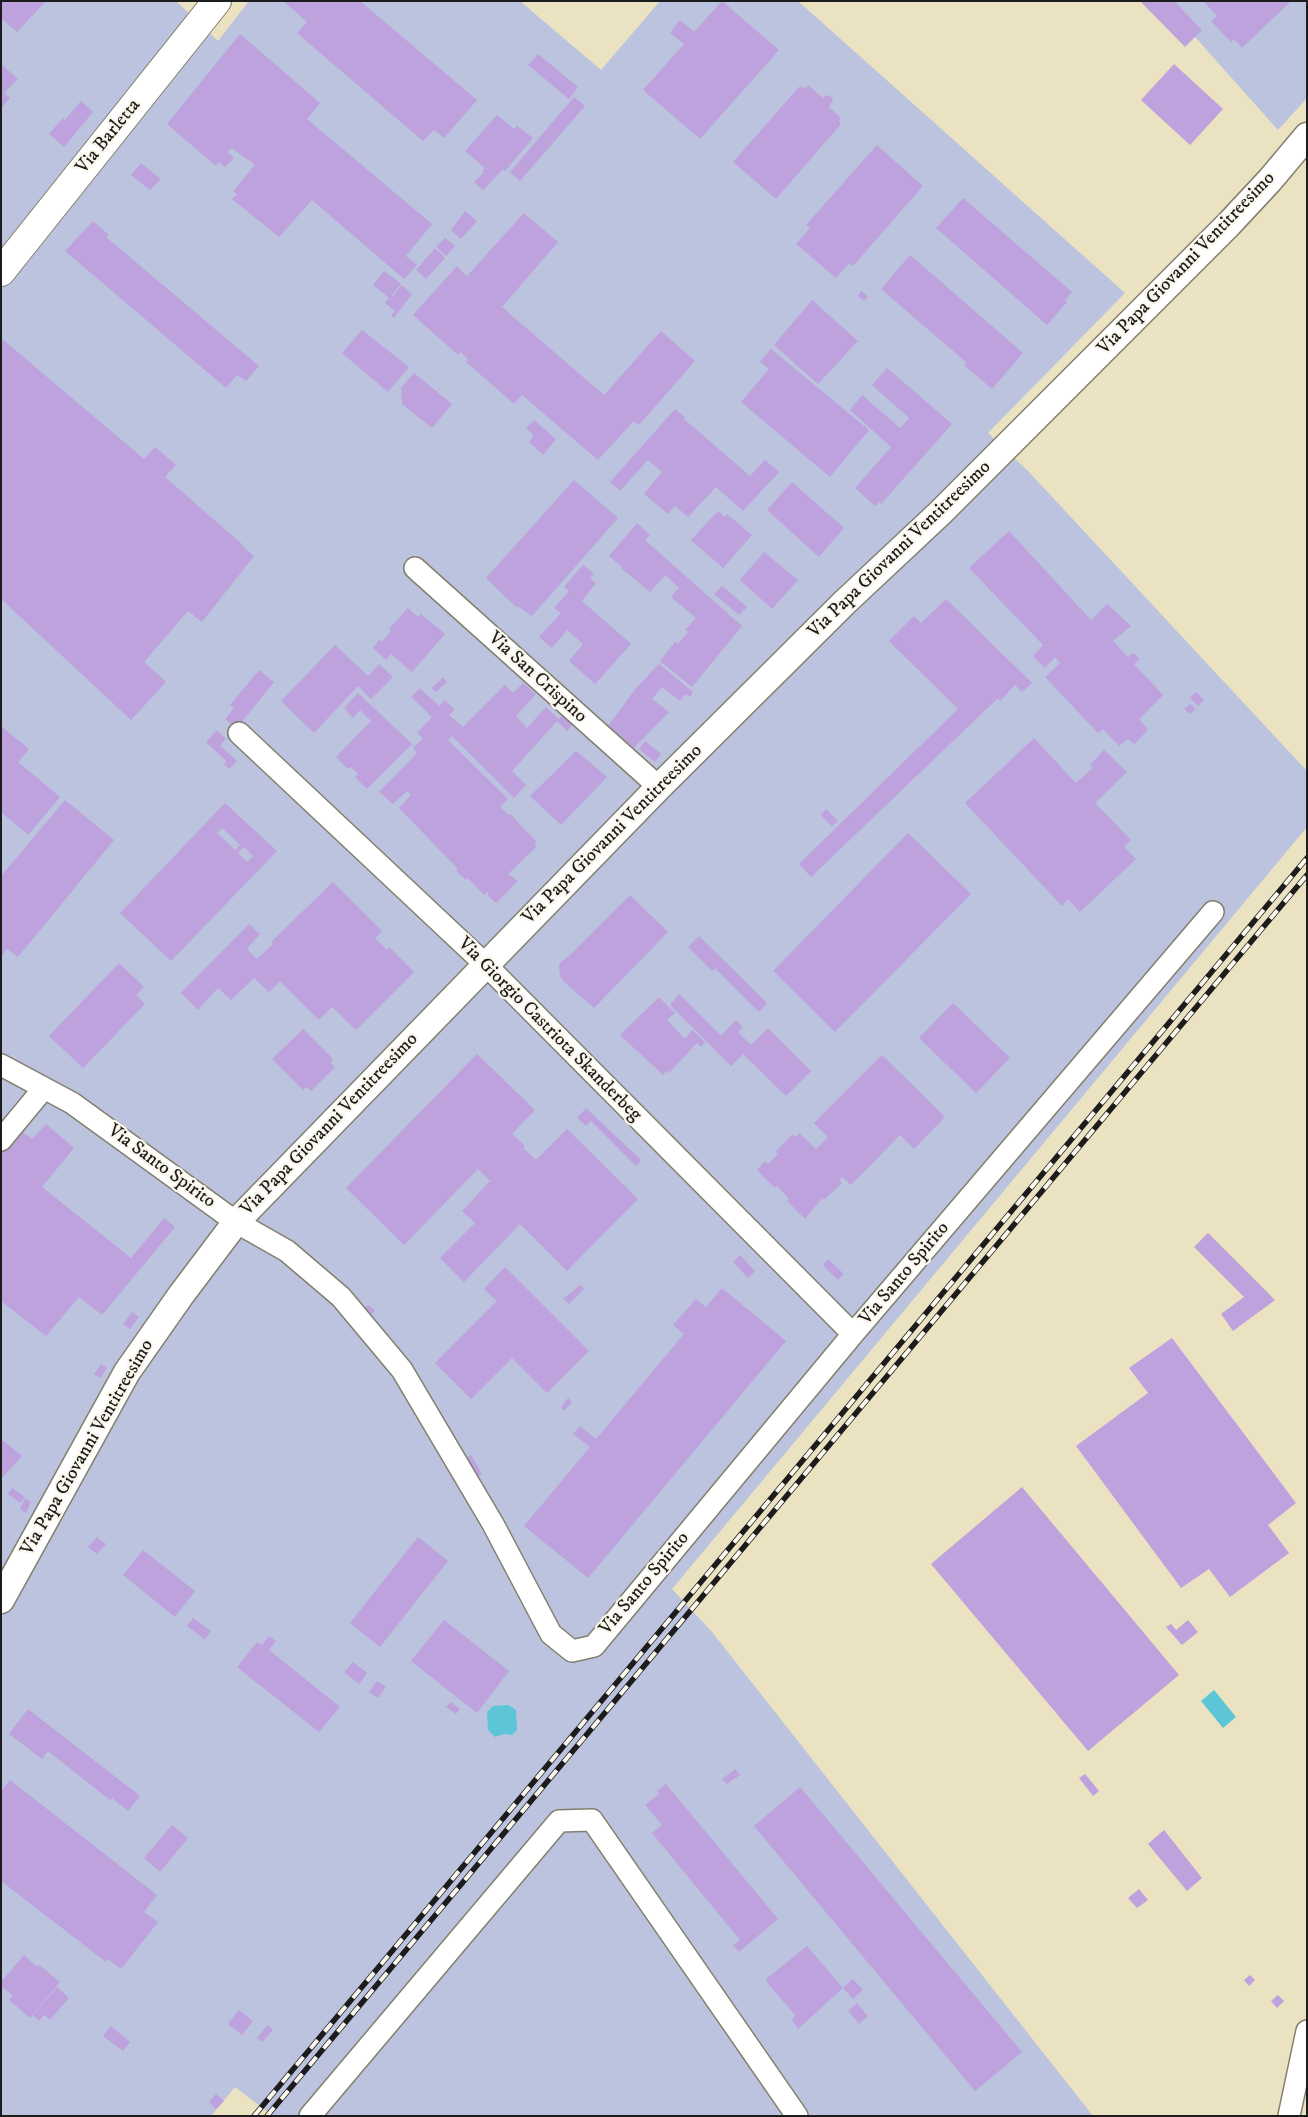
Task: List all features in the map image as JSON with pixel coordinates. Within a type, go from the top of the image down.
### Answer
[{"type":"main road","name":"Via Barletta","points":[[1,272],[217,1]]},
{"type":"street","name":"Via Papa Giovanni Ventitreesimo","points":[[1,1600],[127,1372],[181,1295],[236,1222],[659,787],[844,603],[940,513],[1229,224],[1307,136]]},
{"type":"street","name":"Via San Crispino","points":[[415,568],[659,787]]},
{"type":"street","name":"Via Giorgio Castriota Skanderbeg","points":[[239,733],[486,965],[853,1334]]},
{"type":"street","name":"Via Santo Spirito","points":[[1,1065],[72,1103],[236,1222],[287,1251],[341,1297],[402,1370],[493,1524],[551,1634],[572,1651],[594,1646],[853,1334],[1213,912]]},
{"type":"street","points":[[1,1140],[44,1088]]},
{"type":"street","points":[[310,2116],[559,1821],[592,1820],[797,2116]]},
{"type":"street","points":[[1289,2116],[1307,2032]]},
{"type":"shaded area","points":[[1,1],[176,1],[218,41],[249,1],[520,1],[601,70],[660,1],[798,1],[1125,293],[988,433],[1028,471],[1307,771],[1307,827],[672,1589],[712,1632],[1093,2116],[273,2116],[235,2087],[211,2116],[1,2116]]},
{"type":"shaded area","points":[[1163,1],[1307,1],[1307,98],[1278,130]]},
{"type":"water","points":[[1214,1690],[1236,1717],[1223,1728],[1201,1701]]},
{"type":"water","points":[[508,1705],[516,1710],[517,1730],[512,1735],[504,1734],[495,1737],[488,1730],[487,1712],[493,1706]]},
{"type":"building","points":[[1,1],[46,1],[17,32],[1,18]]},
{"type":"building","points":[[283,1],[360,1],[477,100],[444,138],[434,130],[423,141],[297,33],[307,22]]},
{"type":"building","points":[[722,1],[779,50],[700,139],[643,90],[684,44],[670,33],[680,20],[694,32]]},
{"type":"building","points":[[1140,1],[1174,1],[1202,30],[1185,47]]},
{"type":"building","points":[[1203,1],[1291,1],[1242,48],[1234,39],[1231,42],[1211,21],[1217,16]]},
{"type":"building","points":[[240,34],[320,103],[307,119],[432,224],[406,256],[417,265],[404,279],[312,200],[279,237],[232,199],[237,194],[233,191],[255,165],[232,148],[227,152],[234,158],[225,167],[219,162],[216,166],[167,124]]},
{"type":"building","points":[[538,54],[578,87],[569,99],[528,65]]},
{"type":"building","points":[[1,64],[18,79],[4,93],[10,98],[1,108]]},
{"type":"building","points":[[1174,64],[1223,109],[1190,145],[1141,100]]},
{"type":"building","points":[[808,85],[823,98],[826,95],[832,97],[833,99],[829,107],[841,118],[839,121],[841,124],[776,199],[733,162],[799,87],[806,88]]},
{"type":"building","points":[[574,97],[585,106],[520,181],[510,172]]},
{"type":"building","points":[[81,101],[93,112],[64,147],[49,134],[63,118],[65,120]]},
{"type":"building","points":[[497,115],[514,129],[517,126],[533,138],[505,171],[503,169],[483,190],[474,182],[484,172],[482,171],[485,168],[465,151]]},
{"type":"building","points":[[877,145],[923,186],[853,266],[849,263],[836,278],[796,244],[810,228],[806,225]]},
{"type":"building","points":[[141,163],[161,179],[150,190],[131,175]]},
{"type":"building","points":[[963,198],[1072,292],[1065,300],[1067,302],[1047,325],[936,228]]},
{"type":"building","points":[[465,211],[477,221],[461,239],[451,230]]},
{"type":"building","points":[[524,213],[558,242],[502,307],[604,395],[661,331],[695,361],[639,425],[634,421],[598,460],[522,395],[514,404],[466,362],[468,359],[461,352],[458,355],[413,315],[457,266],[467,276]]},
{"type":"building","points":[[93,221],[109,235],[106,237],[259,366],[246,381],[237,375],[226,388],[65,251]]},
{"type":"building","points":[[445,238],[455,246],[446,256],[436,247]]},
{"type":"building","points":[[435,248],[445,258],[426,279],[416,270]]},
{"type":"building","points":[[910,255],[1023,353],[992,389],[964,365],[966,362],[881,289]]},
{"type":"building","points":[[384,271],[401,284],[393,296],[402,285],[412,294],[394,318],[391,315],[395,311],[385,303],[389,298],[373,285]]},
{"type":"building","points":[[861,291],[868,296],[864,301],[858,296]]},
{"type":"building","points":[[812,300],[858,341],[818,384],[774,345]]},
{"type":"building","points":[[362,330],[409,367],[388,392],[342,353]]},
{"type":"building","points":[[1,338],[144,459],[155,447],[176,465],[165,477],[254,556],[202,622],[188,611],[144,662],[166,682],[131,720],[1,599]]},
{"type":"building","points":[[771,349],[869,430],[830,477],[741,402],[769,369],[760,362]]},
{"type":"building","points":[[887,368],[952,424],[881,504],[880,502],[875,506],[855,488],[891,447],[850,410],[862,395],[900,428],[909,418],[872,385]]},
{"type":"building","points":[[414,373],[452,404],[432,428],[402,404],[401,388]]},
{"type":"building","points":[[675,409],[750,476],[765,460],[779,472],[743,511],[716,487],[688,517],[675,506],[668,514],[644,494],[662,472],[648,460],[620,491],[610,482]]},
{"type":"building","points":[[534,420],[556,439],[543,455],[529,442],[534,436],[526,428]]},
{"type":"building","points":[[574,480],[618,518],[532,616],[516,607],[486,578]]},
{"type":"building","points":[[792,482],[844,528],[819,557],[767,510]]},
{"type":"building","points":[[718,511],[725,517],[727,514],[752,535],[723,568],[691,540]]},
{"type":"building","points":[[637,523],[650,535],[645,540],[742,626],[692,687],[660,661],[675,642],[678,644],[688,632],[685,630],[696,618],[671,597],[679,588],[665,575],[650,592],[609,556]]},
{"type":"building","points":[[1009,531],[1091,620],[1107,604],[1131,626],[1113,641],[1128,657],[1133,653],[1140,659],[1134,664],[1163,695],[1139,719],[1148,730],[1134,744],[1128,739],[1119,746],[1103,729],[1098,733],[1045,677],[1060,663],[1055,657],[1045,668],[1033,656],[1043,645],[969,568]]},
{"type":"building","points":[[764,552],[798,580],[772,609],[740,580]]},
{"type":"building","points":[[583,565],[594,574],[590,578],[596,583],[582,601],[631,644],[595,684],[569,661],[583,644],[567,630],[552,648],[539,637],[561,613],[554,608],[569,591],[564,587]]},
{"type":"building","points":[[722,586],[747,607],[739,615],[714,594]]},
{"type":"building","points":[[946,599],[1032,683],[1022,692],[1015,685],[1000,701],[998,698],[811,877],[799,864],[958,709],[889,641],[914,616],[921,623]]},
{"type":"building","points":[[408,608],[418,617],[421,614],[445,634],[412,672],[391,654],[386,660],[373,648],[379,640],[382,642],[391,631],[389,629]]},
{"type":"building","points":[[335,645],[368,676],[379,664],[393,677],[371,699],[358,686],[314,733],[281,701]]},
{"type":"building","points":[[659,664],[693,692],[690,697],[685,694],[680,701],[662,687],[652,699],[669,712],[634,748],[608,726],[637,687]]},
{"type":"building","points":[[259,670],[274,682],[236,729],[225,719],[234,708],[230,705]]},
{"type":"building","points":[[443,677],[447,682],[436,692],[432,688]]},
{"type":"building","points":[[523,683],[536,694],[516,716],[527,728],[546,707],[559,719],[562,715],[573,724],[567,731],[557,721],[512,771],[526,785],[514,798],[452,736],[448,740],[508,799],[500,807],[508,815],[510,814],[537,842],[534,844],[536,847],[508,874],[518,881],[496,903],[487,895],[489,894],[487,892],[484,895],[468,878],[466,880],[456,871],[458,869],[399,808],[411,795],[407,791],[393,804],[379,792],[417,753],[413,748],[423,738],[417,733],[432,717],[411,697],[420,688],[439,706],[445,700],[455,710],[449,715],[463,727],[505,685],[513,693]]},
{"type":"building","points":[[1196,692],[1204,700],[1198,706],[1190,698]]},
{"type":"building","points":[[358,693],[412,744],[367,789],[355,777],[358,774],[351,767],[348,769],[336,757],[371,721],[360,710],[353,718],[344,708]]},
{"type":"building","points":[[1190,704],[1196,709],[1190,714],[1184,709]]},
{"type":"building","points":[[1,726],[29,749],[18,762],[60,797],[28,835],[1,812]]},
{"type":"building","points":[[217,730],[226,739],[220,746],[237,761],[229,769],[224,764],[226,761],[206,742]]},
{"type":"building","points":[[1034,738],[1076,783],[1093,768],[1090,765],[1104,750],[1127,772],[1095,803],[1131,840],[1124,847],[1136,859],[1080,912],[1068,899],[1062,906],[965,803]]},
{"type":"building","points":[[645,741],[661,754],[655,762],[639,749]]},
{"type":"building","points":[[576,751],[607,777],[561,825],[530,796]]},
{"type":"building","points":[[65,800],[114,840],[18,957],[7,949],[1,956],[1,876]]},
{"type":"building","points":[[225,803],[277,851],[171,961],[120,913]],"holes":[[[222,828],[240,845],[235,850],[217,833]],[[244,847],[253,856],[247,862],[238,853]]]},
{"type":"building","points":[[826,809],[838,821],[832,826],[821,815]]},
{"type":"building","points":[[908,833],[971,894],[835,1032],[773,971]]},
{"type":"building","points":[[333,882],[382,931],[375,938],[387,950],[389,947],[414,972],[356,1030],[332,1007],[319,1020],[280,981],[269,992],[254,978],[231,1000],[218,988],[198,1010],[181,993],[249,924],[260,934],[247,949],[257,959],[273,944],[271,942]]},
{"type":"building","points":[[630,895],[668,932],[594,1008],[563,981],[560,976],[559,966]]},
{"type":"building","points":[[699,936],[767,1003],[759,1012],[715,968],[712,971],[688,947]]},
{"type":"building","points":[[119,963],[144,987],[136,995],[145,1004],[83,1068],[49,1036]]},
{"type":"building","points":[[679,994],[721,1036],[736,1020],[743,1027],[738,1032],[751,1045],[768,1028],[811,1071],[786,1096],[743,1054],[731,1066],[670,1005]]},
{"type":"building","points":[[659,997],[675,1013],[667,1020],[685,1039],[692,1030],[705,1042],[701,1047],[697,1043],[669,1073],[667,1071],[663,1075],[620,1035]]},
{"type":"building","points":[[953,1003],[1010,1058],[976,1093],[919,1038]]},
{"type":"building","points":[[303,1029],[333,1059],[330,1063],[335,1067],[311,1091],[306,1087],[303,1090],[272,1059]]},
{"type":"building","points":[[477,1054],[535,1110],[512,1134],[536,1160],[567,1129],[638,1199],[567,1271],[520,1224],[464,1282],[440,1258],[475,1223],[462,1211],[490,1181],[478,1169],[404,1245],[346,1188]]},
{"type":"building","points":[[882,1055],[945,1117],[914,1149],[900,1135],[851,1185],[842,1177],[839,1180],[842,1183],[824,1200],[822,1198],[805,1219],[787,1201],[789,1199],[777,1186],[775,1188],[757,1170],[765,1161],[768,1164],[778,1154],[775,1152],[793,1134],[796,1137],[799,1133],[816,1149],[828,1137],[814,1123]]},
{"type":"building","points":[[586,1108],[641,1160],[636,1166],[591,1121],[586,1126],[577,1118]]},
{"type":"building","points":[[46,1124],[74,1148],[42,1187],[131,1258],[164,1218],[175,1227],[102,1315],[79,1297],[46,1336],[1,1301],[1,1154],[21,1131],[32,1139]]},
{"type":"building","points":[[1208,1233],[1275,1300],[1233,1331],[1221,1314],[1244,1297],[1194,1247]]},
{"type":"building","points":[[740,1255],[755,1271],[748,1278],[733,1262]]},
{"type":"building","points":[[828,1259],[844,1274],[838,1280],[823,1265]]},
{"type":"building","points":[[505,1267],[589,1351],[547,1393],[512,1358],[471,1399],[435,1363],[497,1301],[484,1289]]},
{"type":"building","points":[[580,1285],[584,1289],[569,1304],[563,1299]]},
{"type":"building","points":[[722,1288],[786,1341],[588,1578],[524,1526],[590,1447],[573,1434],[580,1426],[596,1439],[684,1334],[673,1325],[696,1299],[706,1307]]},
{"type":"building","points":[[368,1305],[375,1311],[369,1316],[363,1310]]},
{"type":"building","points":[[132,1312],[139,1317],[130,1329],[123,1324]]},
{"type":"building","points":[[1172,1338],[1296,1503],[1268,1525],[1289,1553],[1230,1597],[1209,1569],[1181,1588],[1076,1446],[1148,1393],[1129,1368]]},
{"type":"building","points":[[101,1364],[107,1368],[100,1378],[94,1374]]},
{"type":"building","points":[[568,1398],[572,1402],[564,1411],[561,1407]]},
{"type":"building","points":[[1,1439],[22,1456],[2,1478],[1,1477]]},
{"type":"building","points":[[471,1455],[482,1474],[474,1479],[463,1460]]},
{"type":"building","points":[[1022,1487],[1179,1675],[1088,1751],[931,1564]]},
{"type":"building","points":[[12,1488],[25,1497],[20,1503],[8,1494]]},
{"type":"building","points":[[25,1499],[31,1502],[26,1513],[20,1509]]},
{"type":"building","points":[[97,1537],[106,1544],[97,1554],[88,1547]]},
{"type":"building","points":[[418,1537],[448,1561],[380,1647],[350,1623]]},
{"type":"building","points":[[143,1550],[195,1591],[175,1617],[123,1575]]},
{"type":"building","points":[[193,1618],[211,1631],[205,1640],[187,1626]]},
{"type":"building","points":[[444,1620],[509,1671],[477,1713],[411,1661]]},
{"type":"building","points":[[1188,1620],[1198,1632],[1182,1645],[1166,1627],[1171,1624],[1176,1630]]},
{"type":"building","points":[[269,1636],[276,1641],[269,1650],[340,1707],[319,1732],[237,1667],[257,1642],[262,1645]]},
{"type":"building","points":[[353,1662],[367,1673],[359,1684],[344,1672]]},
{"type":"building","points":[[377,1681],[386,1687],[378,1698],[369,1692]]},
{"type":"building","points":[[451,1702],[460,1709],[456,1714],[446,1707]]},
{"type":"building","points":[[28,1709],[140,1796],[128,1811],[112,1798],[110,1800],[48,1751],[42,1759],[9,1734]]},
{"type":"building","points":[[735,1769],[740,1775],[727,1784],[722,1779]]},
{"type":"building","points":[[1085,1774],[1099,1791],[1093,1796],[1079,1778]]},
{"type":"building","points":[[10,1780],[157,1895],[144,1912],[158,1922],[121,1969],[108,1959],[106,1962],[1,1881],[1,1791]]},
{"type":"building","points":[[666,1784],[778,1919],[739,1952],[733,1945],[740,1940],[652,1833],[662,1825],[645,1805],[659,1794],[657,1791]]},
{"type":"building","points":[[800,1787],[1022,2052],[975,2091],[754,1826]]},
{"type":"building","points":[[172,1825],[188,1838],[160,1872],[144,1858]]},
{"type":"building","points":[[1164,1830],[1202,1878],[1187,1891],[1148,1844]]},
{"type":"building","points":[[1139,1889],[1148,1900],[1137,1908],[1128,1898]]},
{"type":"building","points":[[807,1946],[843,1988],[798,2029],[792,2020],[795,2015],[766,1979]]},
{"type":"building","points":[[24,1955],[37,1967],[39,1965],[60,1982],[30,2018],[9,2000],[13,1996],[1,1986],[1,1982]]},
{"type":"building","points":[[1250,1975],[1255,1980],[1249,1986],[1244,1980]]},
{"type":"building","points":[[853,1979],[863,1990],[853,1999],[843,1988]]},
{"type":"building","points":[[57,1987],[69,1998],[50,2020],[44,2015],[39,2021],[33,2015]]},
{"type":"building","points":[[1278,1995],[1284,2001],[1277,2008],[1271,2001]]},
{"type":"building","points":[[857,2003],[868,2016],[859,2024],[848,2011]]},
{"type":"building","points":[[239,2010],[253,2021],[242,2035],[228,2024]]},
{"type":"building","points":[[268,2025],[273,2030],[262,2042],[257,2038]]},
{"type":"building","points":[[111,2026],[130,2042],[123,2051],[103,2036]]},
{"type":"building","points":[[216,2094],[224,2101],[216,2109],[209,2102]]},
{"type":"railway","points":[[254,2116],[1307,858]]},
{"type":"railway","points":[[267,2116],[1307,875]]}]
